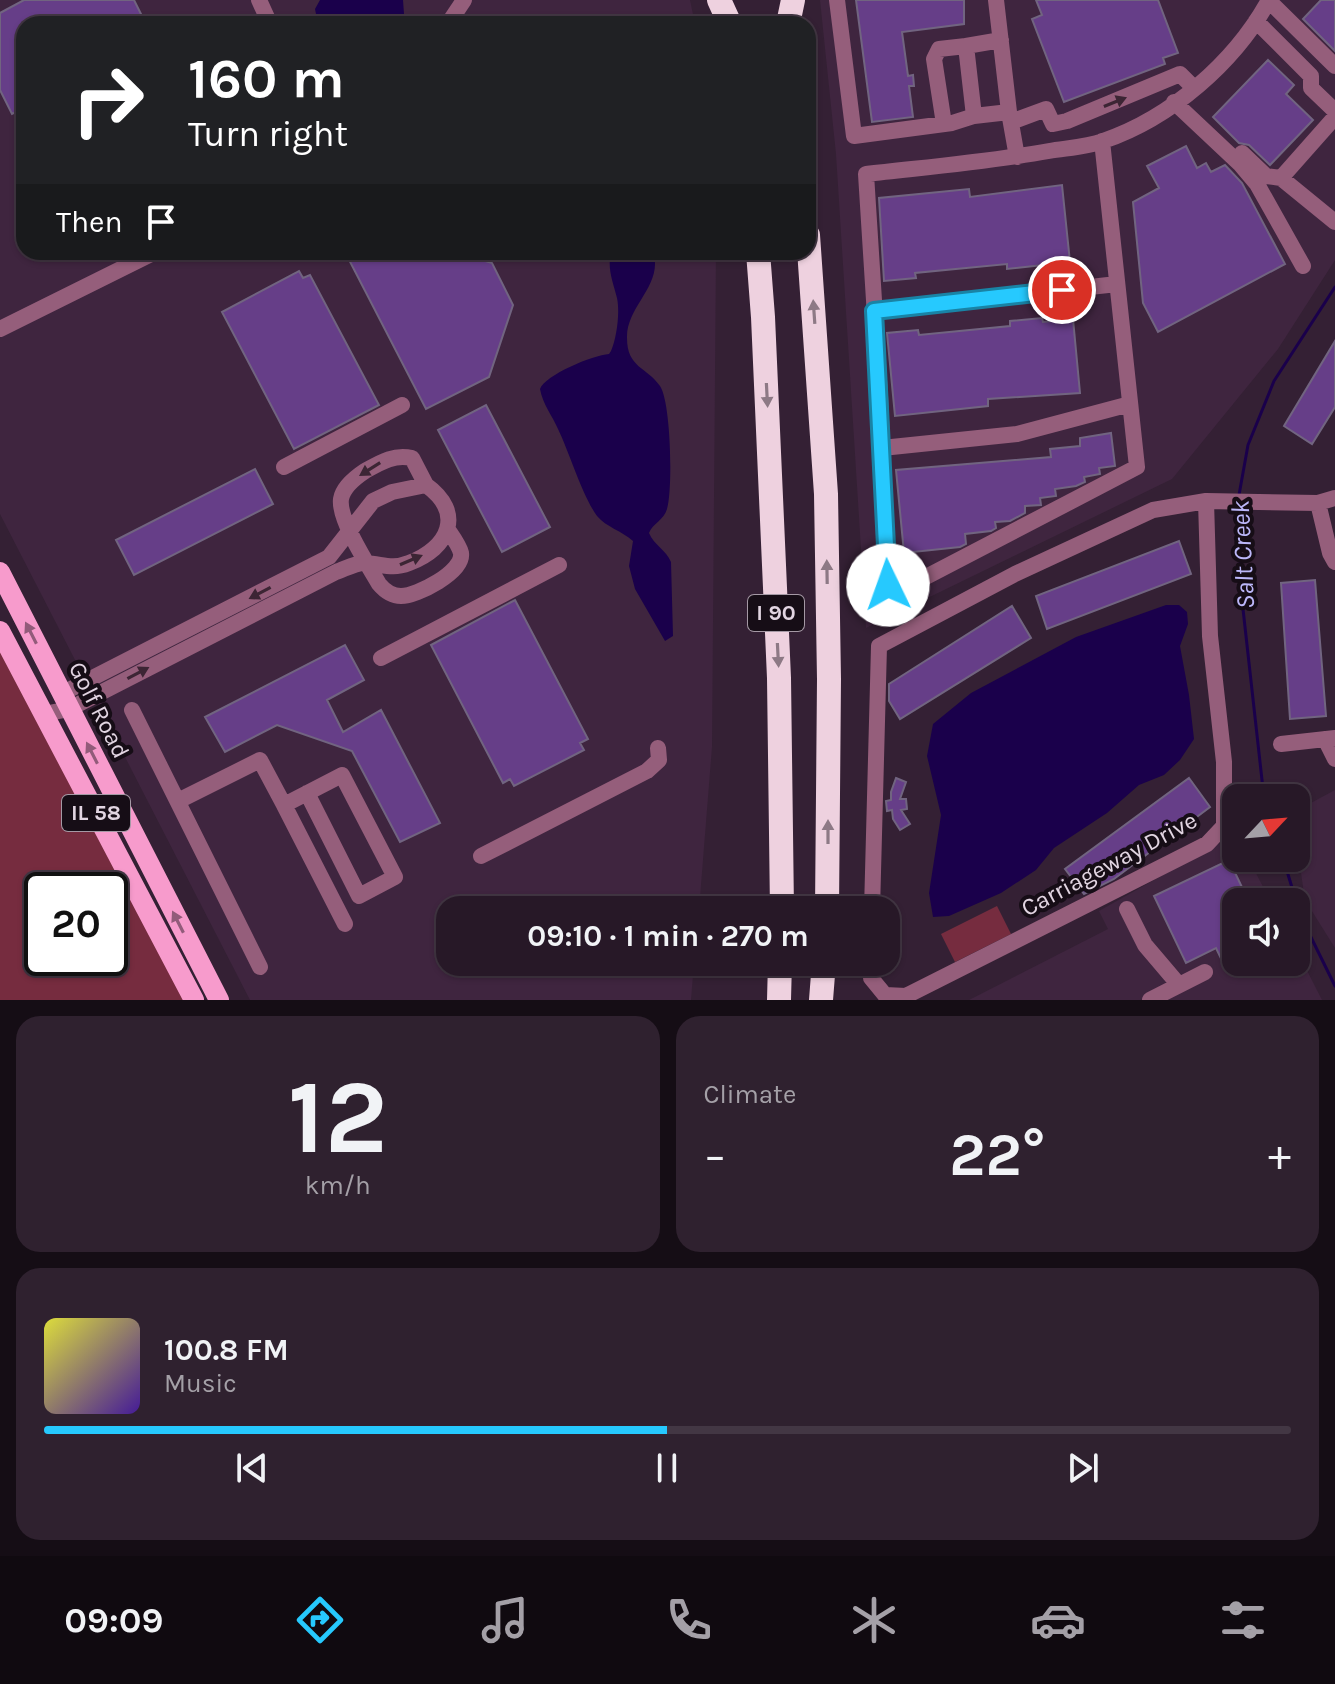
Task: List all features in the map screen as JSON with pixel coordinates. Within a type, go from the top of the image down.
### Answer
[{"type":"highway","name":"I 90","points":[[759,260],[779,678],[782,896]]},
{"type":"highway","name":"I 90","points":[[810,260],[826,494],[829,679],[827,896]]},
{"type":"highway","points":[[779,1000],[780,976]]},
{"type":"highway","points":[[821,1000],[823,976]]},
{"type":"main road","name":"Golf Road","points":[[0,572],[219,1000]]},
{"type":"main road","name":"Golf Road","points":[[0,631],[194,1000]]},
{"type":"street","points":[[837,0],[854,136],[944,124],[974,116],[1010,117],[1046,109],[1053,124],[1180,74],[1184,96],[1249,174],[1303,266]]},
{"type":"street","points":[[996,0],[1017,157]]},
{"type":"street","points":[[1102,141],[1137,467],[899,591],[888,585],[866,174],[1017,157],[1102,141],[1147,120],[1184,96],[1215,69],[1256,21],[1269,0],[1335,66]]},
{"type":"street","points":[[1285,17],[1292,0]]},
{"type":"street","points":[[1256,21],[1311,76],[1311,88],[1335,114],[1281,178]]},
{"type":"street","points":[[944,124],[934,59],[936,53],[944,48],[1001,40]]},
{"type":"street","points":[[966,46],[974,116]]},
{"type":"street","points":[[1184,96],[1266,176],[1281,178],[1335,222]]},
{"type":"street","points":[[0,329],[139,260]]},
{"type":"street","points":[[874,311],[1117,284]]},
{"type":"street","points":[[882,448],[1017,434],[1130,404]]},
{"type":"street","points":[[284,467],[402,405]]},
{"type":"street","points":[[65,702],[336,572],[367,563],[387,568],[409,563],[428,552],[444,538],[449,513],[439,495],[426,485],[412,458],[399,456],[379,463],[357,477],[344,491],[340,501],[350,530],[367,563],[385,591],[400,596],[417,592],[447,576],[460,562],[461,552],[448,530]]},
{"type":"street","points":[[44,714],[329,557],[373,501],[392,492],[426,485]]},
{"type":"street","points":[[872,896],[879,646],[1015,574],[1153,510],[1206,501],[1318,503],[1335,498]]},
{"type":"street","name":"Carriageway Drive","points":[[871,976],[885,995],[906,996],[1207,844],[1224,826],[1224,762],[1210,636],[1206,501]]},
{"type":"street","points":[[1318,503],[1335,562]]},
{"type":"street","points":[[381,658],[559,565]]},
{"type":"street","points":[[132,710],[260,967]]},
{"type":"street","points":[[1281,744],[1330,739],[1335,759]]},
{"type":"street","points":[[481,856],[647,771],[659,760],[658,748]]},
{"type":"street","points":[[178,801],[260,760],[345,924]]},
{"type":"street","points":[[284,805],[307,793],[342,775],[395,877],[359,896],[307,793]]},
{"type":"street","points":[[1127,909],[1145,945],[1179,985]]},
{"type":"street","points":[[1150,1000],[1205,972]]},
{"type":"shaded area","points":[[0,0],[690,0],[693,16],[16,16],[16,260],[716,260],[712,747],[700,896],[436,896],[436,976],[693,976],[691,1000],[250,1000],[0,514]]},
{"type":"shaded area","points":[[320,0],[403,0],[404,14],[316,16],[315,9]]},
{"type":"shaded area","points":[[820,0],[1335,0],[1335,260],[1278,349],[1172,479],[866,628],[836,154]]},
{"type":"shaded area","points":[[610,260],[654,260],[653,275],[632,316],[627,338],[630,355],[660,386],[667,409],[669,499],[666,513],[649,533],[671,562],[673,636],[665,641],[635,589],[629,566],[633,541],[597,516],[540,389],[560,372],[611,351],[618,310]]},
{"type":"shaded area","points":[[1166,605],[1179,605],[1187,612],[1188,624],[1180,646],[1194,739],[1180,760],[1164,775],[1139,785],[1107,813],[1054,848],[1036,870],[1001,893],[949,916],[933,917],[929,893],[941,815],[927,756],[933,724],[971,693],[1076,637]]},
{"type":"shaded area","points":[[0,631],[127,872],[24,872],[24,976],[128,976],[128,874],[194,1000],[0,1000]]},
{"type":"shaded area","points":[[1335,790],[1335,948],[1310,908],[1310,888],[1303,888],[1301,872],[1310,872],[1310,803]]},
{"type":"shaded area","points":[[1222,842],[1222,872],[1255,872],[1264,888],[1222,888],[1222,976],[1310,976],[1322,1000],[969,1000],[1108,929],[1099,911]]},
{"type":"shaded area","points":[[997,906],[1011,934],[955,962],[941,934]]},
{"type":"building","points":[[24,0],[134,0],[142,16],[16,16],[16,112],[12,114],[0,90],[0,13]]},
{"type":"building","points":[[856,0],[964,0],[964,24],[902,32],[908,76],[913,75],[914,86],[909,86],[913,117],[872,122]]},
{"type":"building","points":[[1036,0],[1158,0],[1178,53],[1163,58],[1165,64],[1064,102],[1032,19],[1042,15]]},
{"type":"building","points":[[1321,0],[1335,0],[1335,51],[1303,19]]},
{"type":"building","points":[[1268,60],[1294,85],[1286,94],[1313,120],[1270,165],[1249,145],[1239,143],[1213,117]]},
{"type":"building","points":[[1186,146],[1197,168],[1206,163],[1211,172],[1225,165],[1242,183],[1285,264],[1158,332],[1143,303],[1133,202],[1159,188],[1147,166]]},
{"type":"building","points":[[1062,185],[1070,262],[1007,269],[1007,264],[915,273],[916,278],[884,281],[879,198],[969,189],[970,197]]},
{"type":"building","points":[[349,260],[482,260],[492,263],[513,305],[489,377],[426,409]]},
{"type":"building","points":[[299,271],[303,278],[310,275],[379,405],[294,449],[222,312]]},
{"type":"building","points":[[1042,318],[1043,322],[1073,319],[1080,393],[988,399],[988,406],[895,416],[887,333],[918,330],[919,335],[1010,326],[1010,321]]},
{"type":"building","points":[[1335,341],[1335,407],[1312,444],[1284,426]]},
{"type":"building","points":[[486,405],[550,527],[502,552],[438,430]]},
{"type":"building","points":[[1111,433],[1115,466],[1099,468],[1100,474],[1084,477],[1085,482],[1076,486],[1055,489],[1056,496],[1040,498],[1041,505],[1025,506],[1025,513],[1010,521],[995,522],[996,528],[991,531],[965,534],[966,544],[960,547],[904,553],[896,470],[1051,457],[1050,449],[1080,446],[1080,438]]},
{"type":"building","points":[[255,469],[273,504],[134,575],[116,540]]},
{"type":"building","points":[[1179,541],[1191,574],[1047,629],[1036,596]]},
{"type":"building","points":[[1315,580],[1326,716],[1290,719],[1281,583]]},
{"type":"building","points":[[515,600],[588,739],[580,743],[584,750],[514,786],[510,779],[503,783],[431,645]]},
{"type":"building","points":[[1012,606],[1031,638],[900,719],[889,701],[889,684]]},
{"type":"building","points":[[345,645],[364,680],[327,700],[343,732],[381,710],[440,823],[400,842],[352,751],[277,725],[225,752],[205,717]]},
{"type":"building","points":[[896,778],[906,782],[900,799],[906,799],[907,809],[901,810],[910,824],[900,830],[893,819],[892,810],[887,811],[886,801],[891,800]]},
{"type":"building","points":[[1189,778],[1210,807],[1114,879],[1084,894],[1065,869]]},
{"type":"building","points":[[1222,863],[1222,872],[1235,872],[1242,888],[1222,888],[1222,961],[1216,948],[1186,963],[1154,896]]},
{"type":"waterway","name":"Salt Creek","points":[[1239,495],[1248,445],[1274,381],[1335,287]]},
{"type":"waterway","name":"Salt Creek","points":[[1237,507],[1243,609],[1262,784]]},
{"type":"waterway","name":"Salt Creek","points":[[1287,872],[1301,917],[1335,986]]},
{"type":"route","points":[[888,585],[874,311],[1062,290]]}]
